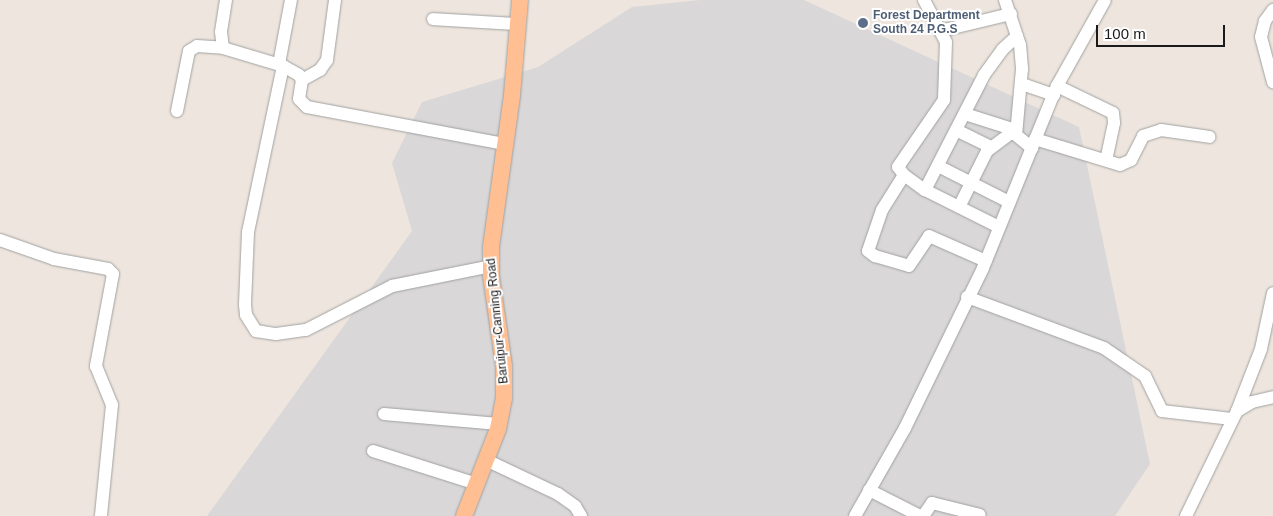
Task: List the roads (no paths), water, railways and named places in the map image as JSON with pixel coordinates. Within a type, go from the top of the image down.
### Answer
[{"type":"main road","name":"Baruipur-Canning Road","points":[[464,516],[478,484],[499,424],[504,398],[504,366],[491,266],[504,144],[512,95],[520,0]]},
{"type":"street","points":[[223,48],[221,32],[226,0]]},
{"type":"street","points":[[291,0],[281,65],[248,232],[245,305],[246,315],[256,331],[276,334],[306,330],[392,286],[491,266]]},
{"type":"street","points":[[302,80],[320,70],[327,60],[335,0]]},
{"type":"street","points":[[1005,0],[1017,36],[1022,84],[1015,130],[1019,139],[1034,144],[1127,163],[1144,136],[1160,130],[1210,137]]},
{"type":"street","points":[[855,516],[905,428],[986,261],[1055,91],[1105,0]]},
{"type":"street","points":[[926,1],[947,47],[944,100],[898,167],[904,175],[926,190],[999,227]]},
{"type":"street","points":[[1273,10],[1261,30],[1261,45],[1273,82]]},
{"type":"street","points":[[940,31],[1011,14]]},
{"type":"street","points":[[433,19],[518,24]]},
{"type":"street","points":[[926,190],[964,114],[998,55],[1017,36]]},
{"type":"street","points":[[177,111],[189,51],[197,46],[223,48],[281,65],[302,80]]},
{"type":"street","points":[[302,80],[299,99],[312,110],[504,144]]},
{"type":"street","points":[[1022,84],[1055,91],[1113,113],[1114,123],[1106,160]]},
{"type":"street","points":[[964,114],[1015,130]]},
{"type":"street","points":[[956,130],[991,147]]},
{"type":"street","points":[[959,206],[969,183],[991,147],[1015,130]]},
{"type":"street","points":[[938,166],[1009,202]]},
{"type":"street","points":[[904,175],[882,210],[868,251],[883,259],[909,266],[929,236],[986,261]]},
{"type":"street","points":[[0,240],[54,259],[108,269],[113,274],[96,366],[112,405],[101,516]]},
{"type":"street","points":[[1186,516],[1235,415],[1263,344],[1273,293]]},
{"type":"street","points":[[967,297],[1104,348],[1141,372],[1162,411],[1235,415],[1252,402],[1273,397]]},
{"type":"street","points":[[384,414],[499,424]]},
{"type":"street","points":[[373,451],[478,484]]},
{"type":"street","points":[[486,460],[558,494],[575,506],[581,516]]},
{"type":"street","points":[[869,490],[921,516],[932,503],[980,515]]},
{"type":"place","name":"Forest Department South 24 P.G.S","points":[[863,23]]}]
